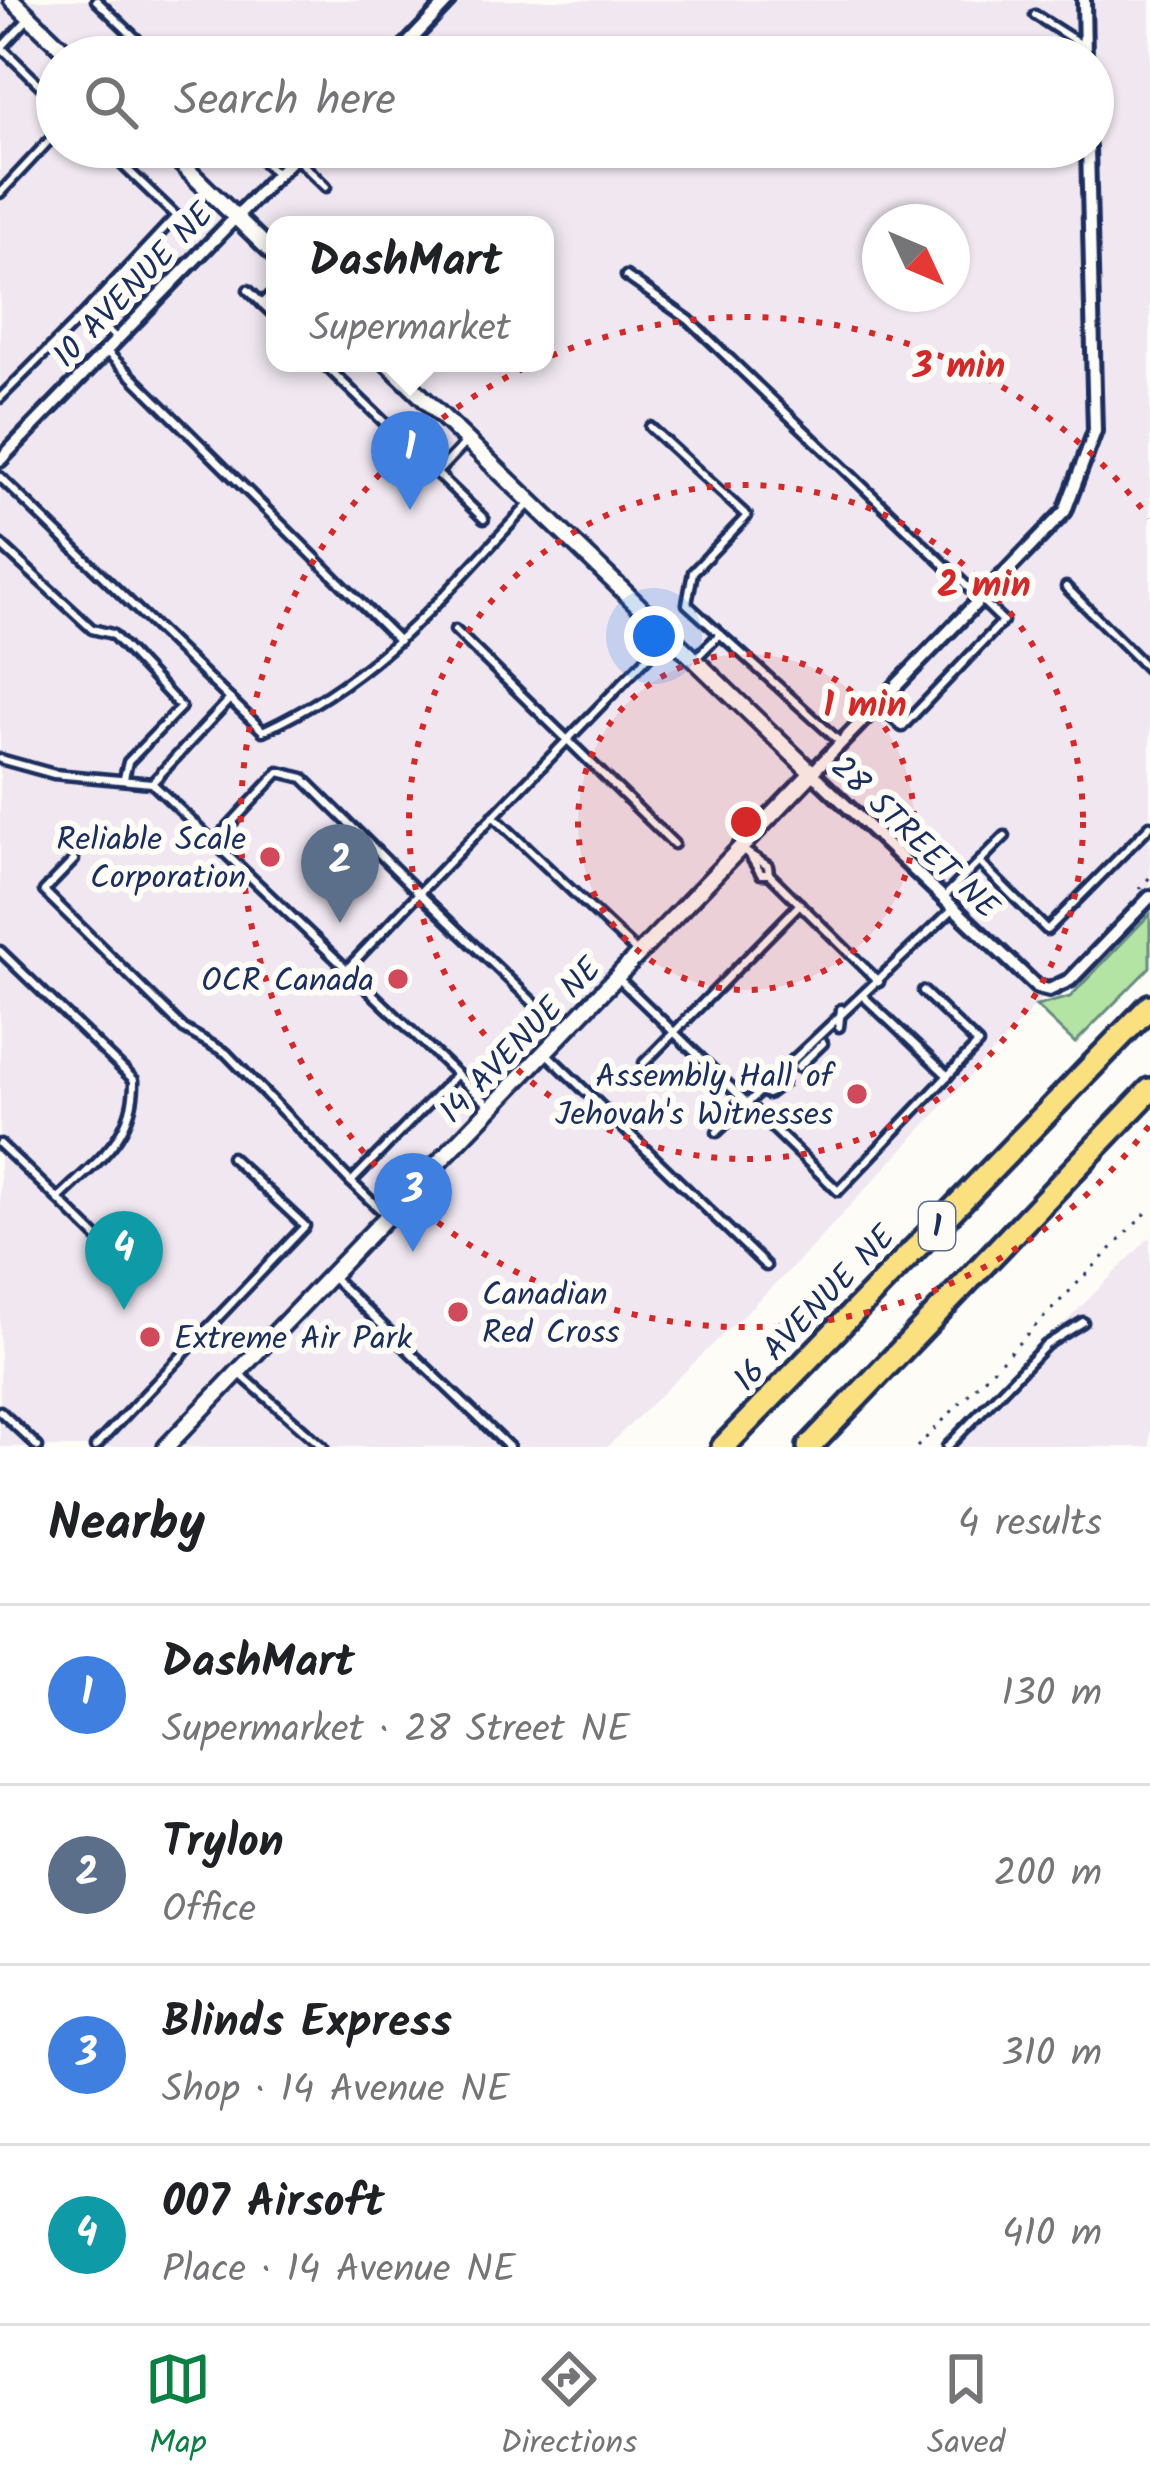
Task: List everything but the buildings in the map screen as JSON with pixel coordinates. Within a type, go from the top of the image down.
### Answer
[{"type":"highway","name":"16 AVENUE NE","points":[[723,1447],[1150,1006]]},
{"type":"highway","name":"1","points":[[809,1447],[1150,1090]]},
{"type":"street","points":[[12,0],[49,36]]},
{"type":"street","points":[[1084,0],[1085,36]]},
{"type":"street","points":[[414,36],[447,1]]},
{"type":"street","points":[[186,168],[266,246]]},
{"type":"street","name":"10 AVENUE NE","points":[[0,460],[283,168]]},
{"type":"street","points":[[812,773],[1065,511],[1095,430],[1089,168]]},
{"type":"street","name":"28 STREET NE","points":[[396,372],[1023,977],[1049,990],[1070,980],[1150,897]]},
{"type":"street","name":"14 AVENUE NE","points":[[166,1447],[616,977],[745,852],[812,773]]},
{"type":"lane","points":[[96,0],[133,36]]},
{"type":"lane","points":[[1035,15],[1063,36]]},
{"type":"lane","points":[[30,17],[0,47],[36,82]]},
{"type":"lane","points":[[0,193],[36,154]]},
{"type":"lane","points":[[0,398],[176,217],[126,168]]},
{"type":"lane","points":[[271,168],[277,174]]},
{"type":"lane","points":[[311,168],[326,187]]},
{"type":"lane","points":[[626,276],[689,320],[1003,621],[902,727],[878,705]]},
{"type":"lane","points":[[248,290],[266,308]]},
{"type":"lane","points":[[262,304],[266,300]]},
{"type":"lane","points":[[87,311],[116,337]]},
{"type":"lane","points":[[104,350],[399,641]]},
{"type":"lane","points":[[332,372],[484,519]]},
{"type":"lane","points":[[650,427],[747,516],[693,572],[687,604],[841,743]]},
{"type":"lane","points":[[436,473],[467,440]]},
{"type":"lane","points":[[0,477],[263,730],[324,703],[399,641],[531,502]]},
{"type":"lane","points":[[0,544],[92,629],[112,634],[181,707],[128,762],[124,778]]},
{"type":"lane","points":[[1066,587],[1150,671]]},
{"type":"lane","points":[[455,630],[674,844]]},
{"type":"lane","points":[[694,660],[720,634]]},
{"type":"lane","points":[[346,969],[669,635]]},
{"type":"lane","points":[[152,783],[230,699]]},
{"type":"lane","points":[[0,759],[54,774],[152,783],[492,1107]]},
{"type":"lane","points":[[213,843],[279,772],[303,778],[538,1007]]},
{"type":"lane","points":[[493,816],[639,954]]},
{"type":"lane","points":[[979,862],[1047,930],[1150,826]]},
{"type":"lane","points":[[942,899],[1005,836]]},
{"type":"lane","points":[[745,852],[761,874],[769,874],[879,982]]},
{"type":"lane","points":[[74,860],[44,891],[184,1029],[226,1053],[387,1216]]},
{"type":"lane","points":[[644,1063],[800,904]]},
{"type":"lane","points":[[717,1132],[953,909]]},
{"type":"lane","points":[[0,950],[134,1080],[135,1112],[118,1139],[58,1199]]},
{"type":"lane","points":[[616,977],[838,1191],[978,1044],[923,991]]},
{"type":"lane","points":[[862,996],[948,1076]]},
{"type":"lane","points":[[839,1028],[844,1022],[841,1010]]},
{"type":"lane","points":[[798,1067],[824,1043]]},
{"type":"lane","points":[[545,1052],[766,1266]]},
{"type":"lane","points":[[351,1182],[457,1074]]},
{"type":"lane","points":[[758,1090],[768,1094],[783,1083]]},
{"type":"lane","points":[[0,1144],[116,1256]]},
{"type":"lane","points":[[95,1447],[305,1226],[231,1157]]},
{"type":"lane","points":[[330,1275],[509,1447]]},
{"type":"lane","points":[[947,1447],[1046,1345],[1083,1322]]},
{"type":"lane","points":[[237,1372],[323,1447]]},
{"type":"lane","points":[[0,1411],[38,1447]]},
{"type":"path","points":[[917,1447],[1150,1209]]},
{"type":"shaded area","points":[[0,0],[1150,0],[1150,897],[1070,980],[1049,991],[798,1262],[607,1447],[0,1447]]},
{"type":"shaded area","points":[[1150,1237],[1150,1447],[942,1447]]},
{"type":"green space","points":[[1150,914],[1150,967],[1075,1043],[1036,1006],[1070,997]]},
{"type":"place","name":"DashMart","points":[[410,510]]},
{"type":"place","name":"Reliable Scale Corporation","points":[[270,857]]},
{"type":"place","name":"Trylon","points":[[340,923]]},
{"type":"place","name":"OCR Canada","points":[[398,979]]},
{"type":"place","name":"Assembly Hall of Jehovah's Witnesses","points":[[857,1094]]},
{"type":"place","name":"Blinds Express","points":[[413,1252]]},
{"type":"place","name":"007 Airsoft","points":[[124,1310]]},
{"type":"place","name":"Canadian Red Cross","points":[[458,1312]]},
{"type":"place","name":"Extreme Air Park","points":[[150,1337]]}]
